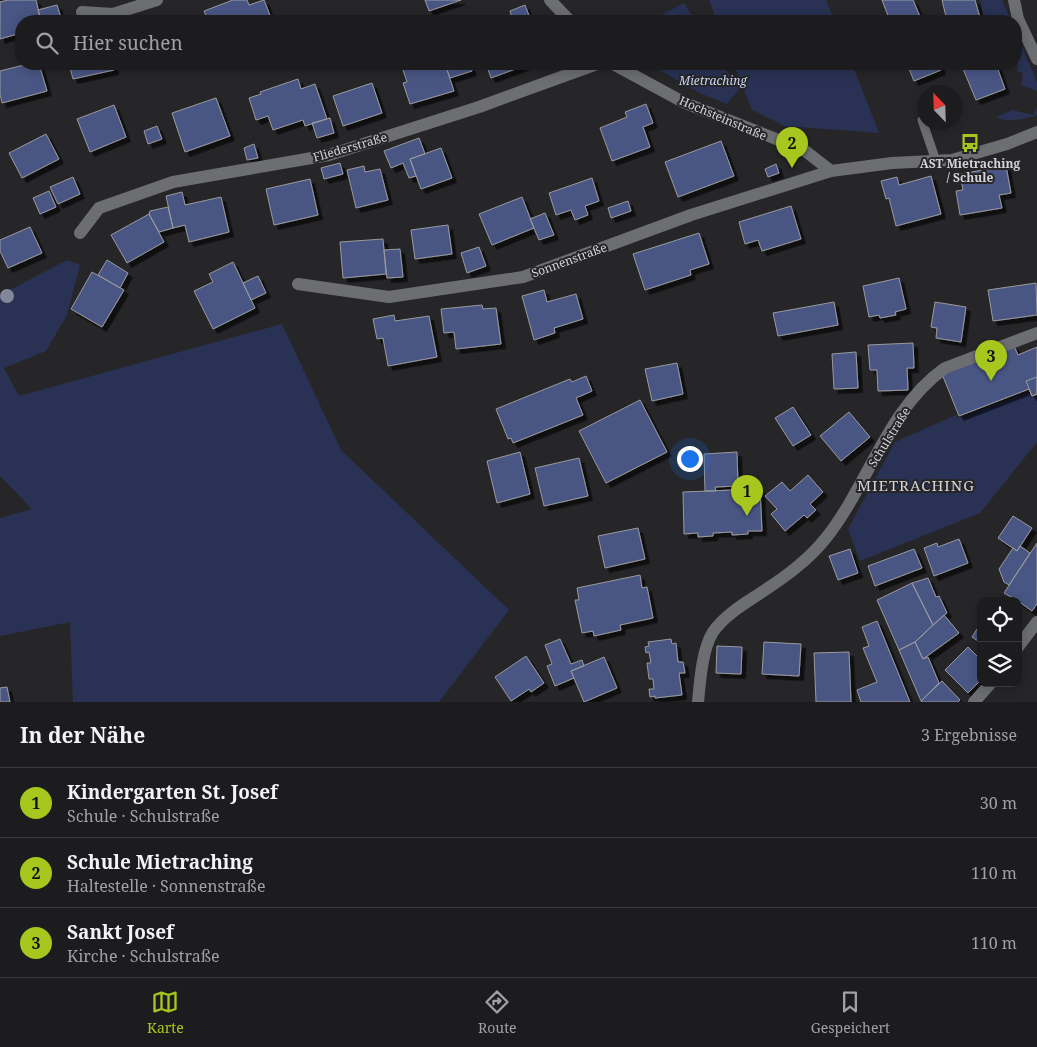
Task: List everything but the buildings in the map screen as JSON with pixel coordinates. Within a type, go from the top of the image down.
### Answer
[{"type":"street","points":[[82,12],[113,14],[157,0]]},
{"type":"street","points":[[550,0],[564,15]]},
{"type":"street","points":[[1014,0],[1017,15]]},
{"type":"street","points":[[1022,27],[1037,59]]},
{"type":"street","name":"Fliederstraße","points":[[80,233],[100,208],[173,182],[329,155],[479,107],[581,70]]},
{"type":"street","name":"Hochsteinstraße","points":[[624,70],[685,103],[804,150],[830,171]]},
{"type":"street","points":[[830,171],[892,163],[952,160],[1007,144],[1037,132]]},
{"type":"street","name":"Sonnenstraße","points":[[298,284],[389,297],[523,277],[691,214],[830,171]]},
{"type":"street","name":"Schulstraße","points":[[698,702],[707,645],[713,632],[738,608],[792,571],[826,538],[845,510],[883,444],[918,392],[945,368],[1037,333]]},
{"type":"street","points":[[1022,642],[1037,622]]},
{"type":"street","points":[[974,702],[987,687]]},
{"type":"lane","points":[[926,130],[936,160]]},
{"type":"green space","points":[[709,0],[826,0],[832,15],[715,15]]},
{"type":"green space","points":[[980,0],[1002,0],[1008,15],[984,15]]},
{"type":"green space","points":[[684,3],[691,15],[661,15]]},
{"type":"green space","points":[[1022,47],[1037,82],[1037,91],[1021,85],[1023,73],[1017,71],[1022,70]]},
{"type":"green space","name":"Mietraching","points":[[660,70],[726,70],[739,89],[727,104],[700,93]]},
{"type":"green space","points":[[736,70],[854,70],[879,133],[785,126],[752,110]]},
{"type":"green space","points":[[1036,107],[1037,115],[1028,118],[1005,120],[997,117],[1012,110],[1034,115]]},
{"type":"green space","points":[[67,260],[80,265],[67,315],[46,351],[4,368],[19,396],[282,324],[341,450],[509,610],[439,702],[73,702],[70,622],[0,636],[0,518],[32,509],[0,476],[0,295]]},
{"type":"green space","points":[[1028,392],[1032,398],[1037,396],[1037,442],[980,513],[860,561],[848,529],[895,442],[956,415],[958,418]]},
{"type":"place","name":"AST Mietraching / Schule","points":[[970,143]]},
{"type":"place","name":"Schule Mietraching","points":[[792,168]]},
{"type":"place","name":"Sankt Josef","points":[[991,381]]},
{"type":"place","name":"Kindergarten St. Josef","points":[[747,516]]},
{"type":"district","name":"MIETRACHING","points":[[916,485]]}]
